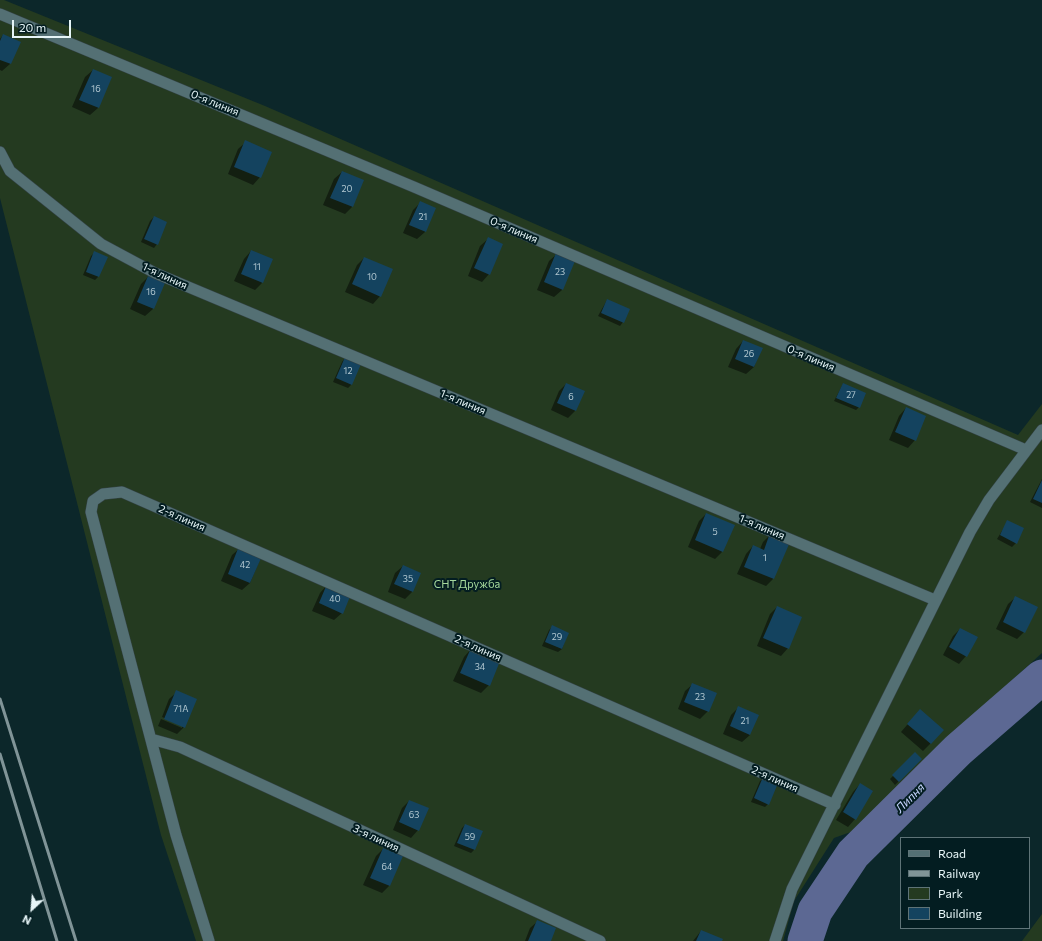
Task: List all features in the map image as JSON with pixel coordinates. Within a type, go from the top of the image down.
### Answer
[{"type":"street","name":"0-я линия","points":[[0,14],[385,174],[1026,450]]},
{"type":"street","name":"1-я линия","points":[[0,152],[10,171],[101,244],[155,273],[935,600]]},
{"type":"street","points":[[775,941],[792,889],[970,532],[989,500],[1042,430]]},
{"type":"street","name":"2-я линия","points":[[151,739],[92,512],[93,500],[103,494],[122,492],[834,805]]},
{"type":"street","points":[[151,739],[176,835],[209,941]]},
{"type":"street","name":"3-я линия","points":[[151,739],[180,747],[600,941]]},
{"type":"green space","name":"СНТ Дружба","points":[[0,0],[4,0],[265,106],[1018,435],[1042,404],[1042,653],[934,751],[859,829],[834,838],[794,901],[783,941],[196,941],[161,835],[0,198]]},
{"type":"green space","points":[[1042,914],[1042,941],[1022,941]]},
{"type":"building","points":[[3,34],[21,42],[11,64],[0,60],[0,41]]},
{"type":"building","points":[[93,69],[112,77],[99,108],[79,100]]},
{"type":"building","points":[[245,140],[272,152],[261,178],[234,167]]},
{"type":"building","points":[[342,171],[364,180],[353,207],[330,198]]},
{"type":"building","points":[[420,201],[436,208],[426,232],[409,225]]},
{"type":"building","points":[[154,216],[167,222],[158,245],[144,239]]},
{"type":"building","points":[[488,237],[503,244],[490,275],[474,268]]},
{"type":"building","points":[[251,250],[273,259],[263,283],[241,274]]},
{"type":"building","points":[[94,251],[108,257],[99,277],[86,272]]},
{"type":"building","points":[[556,253],[575,261],[563,290],[544,282]]},
{"type":"building","points":[[364,257],[393,269],[381,297],[352,284]]},
{"type":"building","points":[[148,276],[165,283],[154,309],[137,302]]},
{"type":"building","points":[[607,299],[630,309],[624,323],[601,313]]},
{"type":"building","points":[[743,340],[763,348],[754,367],[735,359]]},
{"type":"building","points":[[345,357],[361,364],[352,385],[336,378]]},
{"type":"building","points":[[566,383],[585,391],[576,411],[557,403]]},
{"type":"building","points":[[843,383],[866,393],[860,408],[836,398]]},
{"type":"building","points":[[906,407],[926,416],[916,441],[895,432]]},
{"type":"building","points":[[1042,480],[1042,503],[1033,499]]},
{"type":"building","points":[[706,513],[735,525],[723,552],[695,540]]},
{"type":"building","points":[[1007,520],[1024,528],[1017,544],[1000,535]]},
{"type":"building","points":[[770,533],[790,542],[774,579],[744,567],[753,545],[764,550]]},
{"type":"building","points":[[239,546],[262,556],[250,583],[228,574]]},
{"type":"building","points":[[403,565],[421,573],[413,592],[394,584]]},
{"type":"building","points":[[327,584],[351,594],[343,614],[319,603]]},
{"type":"building","points":[[1015,596],[1038,607],[1025,633],[1003,622]]},
{"type":"building","points":[[777,606],[802,617],[789,649],[763,638]]},
{"type":"building","points":[[552,625],[569,633],[562,649],[545,642]]},
{"type":"building","points":[[960,628],[978,637],[967,657],[949,647]]},
{"type":"building","points":[[471,648],[500,661],[490,686],[460,673]]},
{"type":"building","points":[[692,683],[717,693],[709,712],[684,702]]},
{"type":"building","points":[[176,690],[197,699],[185,728],[164,719]]},
{"type":"building","points":[[738,706],[759,715],[750,735],[730,726]]},
{"type":"building","points":[[920,709],[944,730],[931,744],[907,724]]},
{"type":"building","points":[[915,752],[922,759],[899,782],[892,775]]},
{"type":"building","points":[[763,777],[778,783],[769,805],[754,798]]},
{"type":"building","points":[[860,783],[873,791],[856,820],[843,812]]},
{"type":"building","points":[[409,800],[429,808],[419,831],[399,822]]},
{"type":"building","points":[[465,824],[483,831],[475,850],[457,843]]},
{"type":"building","points":[[383,848],[403,856],[390,886],[370,878]]},
{"type":"building","points":[[537,920],[556,928],[551,941],[528,941]]},
{"type":"building","points":[[701,930],[723,939],[722,941],[696,941]]},
{"type":"waterway","name":"Липня","points":[[805,941],[815,911],[853,854],[958,750],[1042,677]]},
{"type":"railway","points":[[0,699],[76,941]]},
{"type":"railway","points":[[0,754],[57,941]]}]
